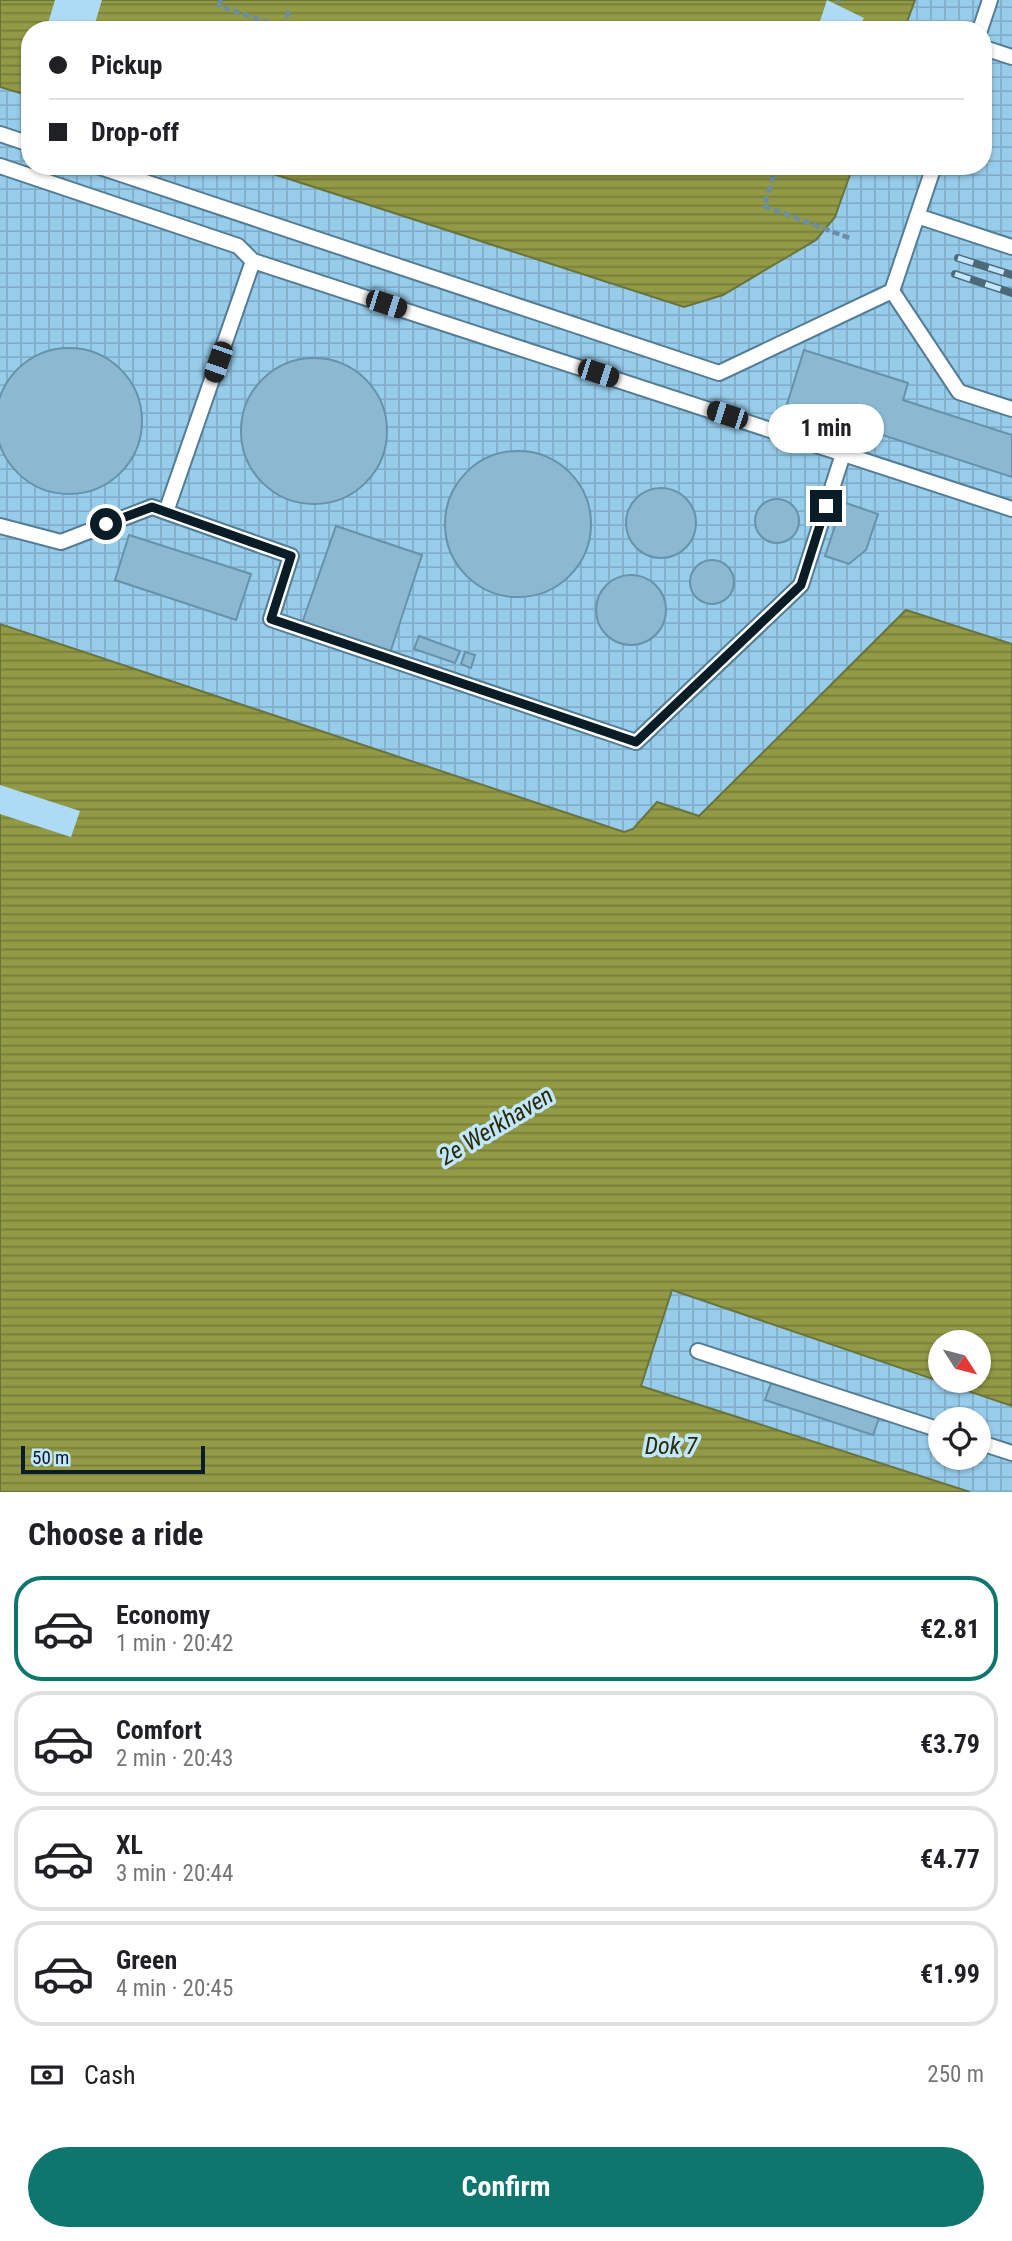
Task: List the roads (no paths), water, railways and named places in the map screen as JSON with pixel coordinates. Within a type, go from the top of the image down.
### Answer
[{"type":"lane","points":[[983,21],[990,0]]},
{"type":"lane","points":[[992,51],[1012,57]]},
{"type":"lane","points":[[0,134],[21,141]]},
{"type":"lane","points":[[0,166],[21,173]]},
{"type":"lane","points":[[27,175],[238,246],[253,261],[1012,509]]},
{"type":"lane","points":[[124,175],[719,373],[892,291],[931,175]]},
{"type":"lane","points":[[917,216],[1012,247]]},
{"type":"lane","points":[[166,512],[253,261]]},
{"type":"lane","points":[[892,291],[959,392],[1012,409]]},
{"type":"lane","points":[[0,526],[61,542],[152,507],[291,556],[271,619],[636,742],[801,585],[843,454]]},
{"type":"lane","points":[[698,1351],[928,1426]]},
{"type":"lane","points":[[991,1447],[1012,1453]]},
{"type":"water","points":[[0,0],[915,0],[907,21],[21,21],[21,93],[0,87]]},
{"type":"water","points":[[277,175],[850,175],[835,217],[816,240],[723,295],[684,307]]},
{"type":"water","points":[[906,610],[1012,644],[1012,1406],[974,1393],[991,1393],[991,1330],[928,1330],[928,1377],[672,1290],[641,1386],[970,1492],[0,1492],[0,624],[624,832],[633,829],[657,802],[699,816]]},
{"type":"railway","points":[[958,258],[1012,275]]},
{"type":"railway","points":[[955,274],[1012,293]]},
{"type":"water label","name":"2e Werkhaven","points":[[496,1126]]},
{"type":"water label","name":"Dok 7","points":[[671,1446]]}]
